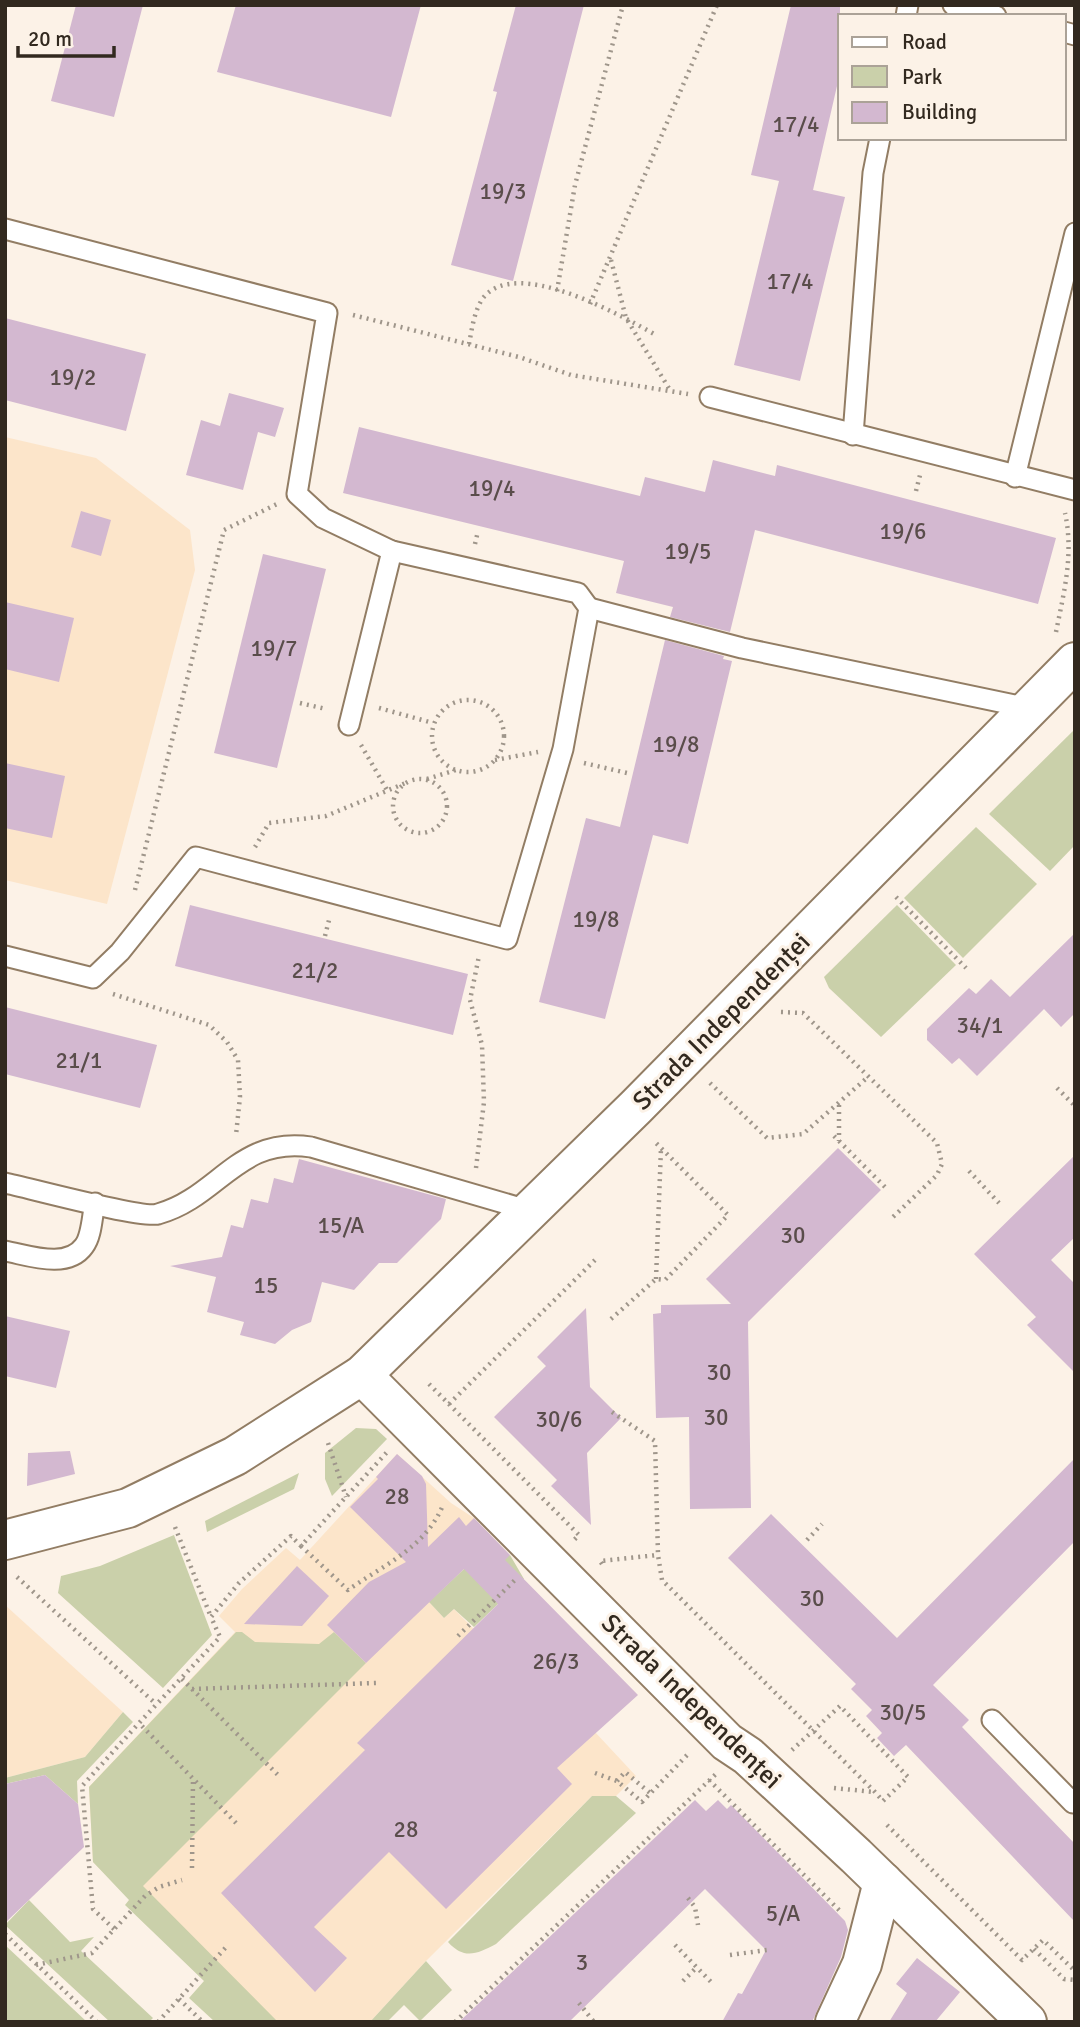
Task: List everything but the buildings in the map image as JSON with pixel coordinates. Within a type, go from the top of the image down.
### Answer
[{"type":"main road","name":"Strada Independenței","points":[[5,1540],[128,1508],[235,1456],[362,1375],[531,1210],[1029,708],[1065,648]]},
{"type":"main road","name":"Strada Independenței","points":[[362,1375],[414,1424],[727,1742],[748,1756],[1027,2022]]},
{"type":"main road","points":[[835,2022],[862,1964],[856,1931],[883,1882]]},
{"type":"lane","points":[[953,5],[988,14]]},
{"type":"lane","points":[[853,435],[873,173],[880,140]]},
{"type":"lane","points":[[5,229],[327,313],[298,494],[323,519],[392,551],[578,593],[589,608],[742,648],[1029,708]]},
{"type":"lane","points":[[1015,477],[1075,233]]},
{"type":"lane","points":[[710,397],[1015,477],[1067,488]]},
{"type":"lane","points":[[349,725],[392,551]]},
{"type":"lane","points":[[5,956],[93,978],[120,951],[196,857],[508,939],[562,754],[589,608]]},
{"type":"lane","points":[[5,1183],[155,1216],[183,1203],[232,1168],[272,1147],[297,1145],[531,1210]]},
{"type":"lane","points":[[5,1251],[56,1260],[75,1254],[86,1243],[95,1203]]},
{"type":"lane","points":[[992,1720],[1073,1803]]},
{"type":"path","points":[[558,291],[575,185],[623,5]]},
{"type":"path","points":[[590,304],[717,5]]},
{"type":"path","points":[[610,258],[626,318],[671,391]]},
{"type":"path","points":[[468,344],[474,318],[490,292],[518,281],[558,291],[626,318],[656,335]]},
{"type":"path","points":[[327,313],[360,316],[519,357],[570,375],[710,397]]},
{"type":"path","points":[[1065,648],[1070,538],[1067,488]]},
{"type":"path","points":[[133,899],[224,530],[298,494]]},
{"type":"path","points":[[457,770],[436,754],[431,734],[433,723],[446,706],[456,701],[467,699],[488,706],[497,713],[504,734],[503,745],[494,761]]},
{"type":"path","points":[[355,701],[433,723]]},
{"type":"path","points":[[349,725],[387,790]]},
{"type":"path","points":[[243,870],[269,823],[326,816],[408,782],[457,770],[482,769],[494,761],[516,754],[562,754],[627,773]]},
{"type":"path","points":[[408,782],[396,795],[394,813],[404,828],[421,834],[437,828],[448,808],[440,787],[426,779]]},
{"type":"path","points":[[896,897],[966,968]]},
{"type":"path","points":[[470,1192],[484,1102],[482,1045],[470,1000],[484,933]]},
{"type":"path","points":[[93,978],[119,998],[209,1025],[227,1042],[238,1060],[240,1097],[232,1168]]},
{"type":"path","points":[[780,1012],[803,1013],[937,1143],[942,1164],[937,1175],[893,1217]]},
{"type":"path","points":[[709,1083],[767,1138],[803,1134],[868,1077]]},
{"type":"path","points":[[1057,1088],[1075,1106]]},
{"type":"path","points":[[838,1105],[839,1141]]},
{"type":"path","points":[[834,1136],[887,1189]]},
{"type":"path","points":[[653,1140],[728,1215],[665,1280],[656,1279]]},
{"type":"path","points":[[611,1319],[656,1279],[661,1148]]},
{"type":"path","points":[[969,1171],[999,1203]]},
{"type":"path","points":[[449,1404],[595,1260]]},
{"type":"path","points":[[429,1384],[579,1535],[570,1545]]},
{"type":"path","points":[[612,1412],[656,1441],[658,1556],[662,1580],[807,1725],[817,1734],[883,1801],[908,1777],[840,1706],[822,1723],[813,1731],[804,1739],[785,1756]]},
{"type":"path","points":[[301,1546],[414,1424]]},
{"type":"path","points":[[328,1443],[346,1497]]},
{"type":"path","points":[[211,1618],[239,1583],[291,1536],[348,1590],[400,1558],[436,1522],[444,1502]]},
{"type":"path","points":[[807,1540],[822,1524]]},
{"type":"path","points":[[114,1929],[93,1909],[82,1786],[220,1637],[175,1527]]},
{"type":"path","points":[[600,1561],[658,1556]]},
{"type":"path","points":[[17,1577],[156,1704]]},
{"type":"path","points":[[458,1636],[516,1579]]},
{"type":"path","points":[[182,1679],[281,1778]]},
{"type":"path","points":[[192,1689],[377,1683]]},
{"type":"path","points":[[139,1723],[236,1823]]},
{"type":"path","points":[[595,1773],[617,1781],[642,1802],[686,1759],[692,1748]]},
{"type":"path","points":[[617,1781],[625,1772],[650,1793]]},
{"type":"path","points":[[191,1868],[193,1779]]},
{"type":"path","points":[[455,2022],[709,1780],[856,1931]]},
{"type":"path","points":[[887,1825],[1022,1960],[1043,1940],[1075,1971]]},
{"type":"path","points":[[36,1965],[92,1953],[152,1892],[172,1881],[182,1880]]},
{"type":"path","points":[[688,1898],[695,1906],[698,1925]]},
{"type":"path","points":[[5,1934],[97,2022]]},
{"type":"path","points":[[675,1945],[714,1985]]},
{"type":"path","points":[[158,2022],[227,1946]]},
{"type":"path","points":[[1034,1949],[1064,1979],[1075,1980]]},
{"type":"path","points":[[730,1955],[767,1950]]},
{"type":"path","points":[[682,1981],[697,1967]]},
{"type":"path","points":[[179,1999],[203,2022]]},
{"type":"path","points":[[579,2003],[594,2022]]},
{"type":"shaded area","points":[[5,437],[96,458],[190,530],[195,570],[107,904],[5,880]]},
{"type":"shaded area","points":[[397,1454],[451,1503],[474,1518],[464,1569],[430,1603],[444,1618],[454,1609],[585,1741],[595,1732],[636,1776],[616,1796],[592,1796],[426,1961],[370,2022],[258,2022],[93,1862],[89,1787],[235,1632],[219,1616],[242,1589],[286,1548],[300,1560]]},
{"type":"shaded area","points":[[5,1605],[123,1712],[85,1757],[5,1778]]},
{"type":"green space","points":[[1075,729],[1075,845],[1050,871],[989,814]]},
{"type":"green space","points":[[976,827],[1037,884],[963,958],[904,898]]},
{"type":"green space","points":[[897,905],[956,965],[881,1037],[829,988],[824,977]]},
{"type":"green space","points":[[356,1428],[376,1429],[387,1439],[332,1496],[325,1479],[325,1453]]},
{"type":"green space","points":[[299,1473],[294,1489],[207,1532],[205,1521]]},
{"type":"green space","points":[[174,1535],[212,1635],[163,1688],[58,1593],[61,1576],[100,1566]]},
{"type":"green space","points":[[510,1555],[524,1579],[474,1627],[454,1609],[444,1618],[429,1602],[464,1569]]},
{"type":"green space","points":[[236,1632],[242,1632],[255,1642],[319,1644],[334,1632],[366,1663],[143,1886],[278,2022],[215,2022],[189,1998],[204,1981],[125,1905],[129,1900],[93,1862],[89,1787]]},
{"type":"green space","points":[[123,1712],[133,1722],[77,1781],[78,1804],[45,1775],[5,1784],[5,1778],[85,1757]]},
{"type":"green space","points":[[592,1796],[616,1796],[636,1813],[496,1944],[471,1954],[454,1948],[448,1942]]},
{"type":"green space","points":[[29,1900],[70,1942],[94,1937],[81,1951],[153,2018],[149,2022],[110,2022],[5,1925]]},
{"type":"green space","points":[[5,1945],[87,2022],[5,2022]]},
{"type":"green space","points":[[426,1961],[452,1990],[420,2021],[404,2005],[387,2022],[370,2022]]}]
